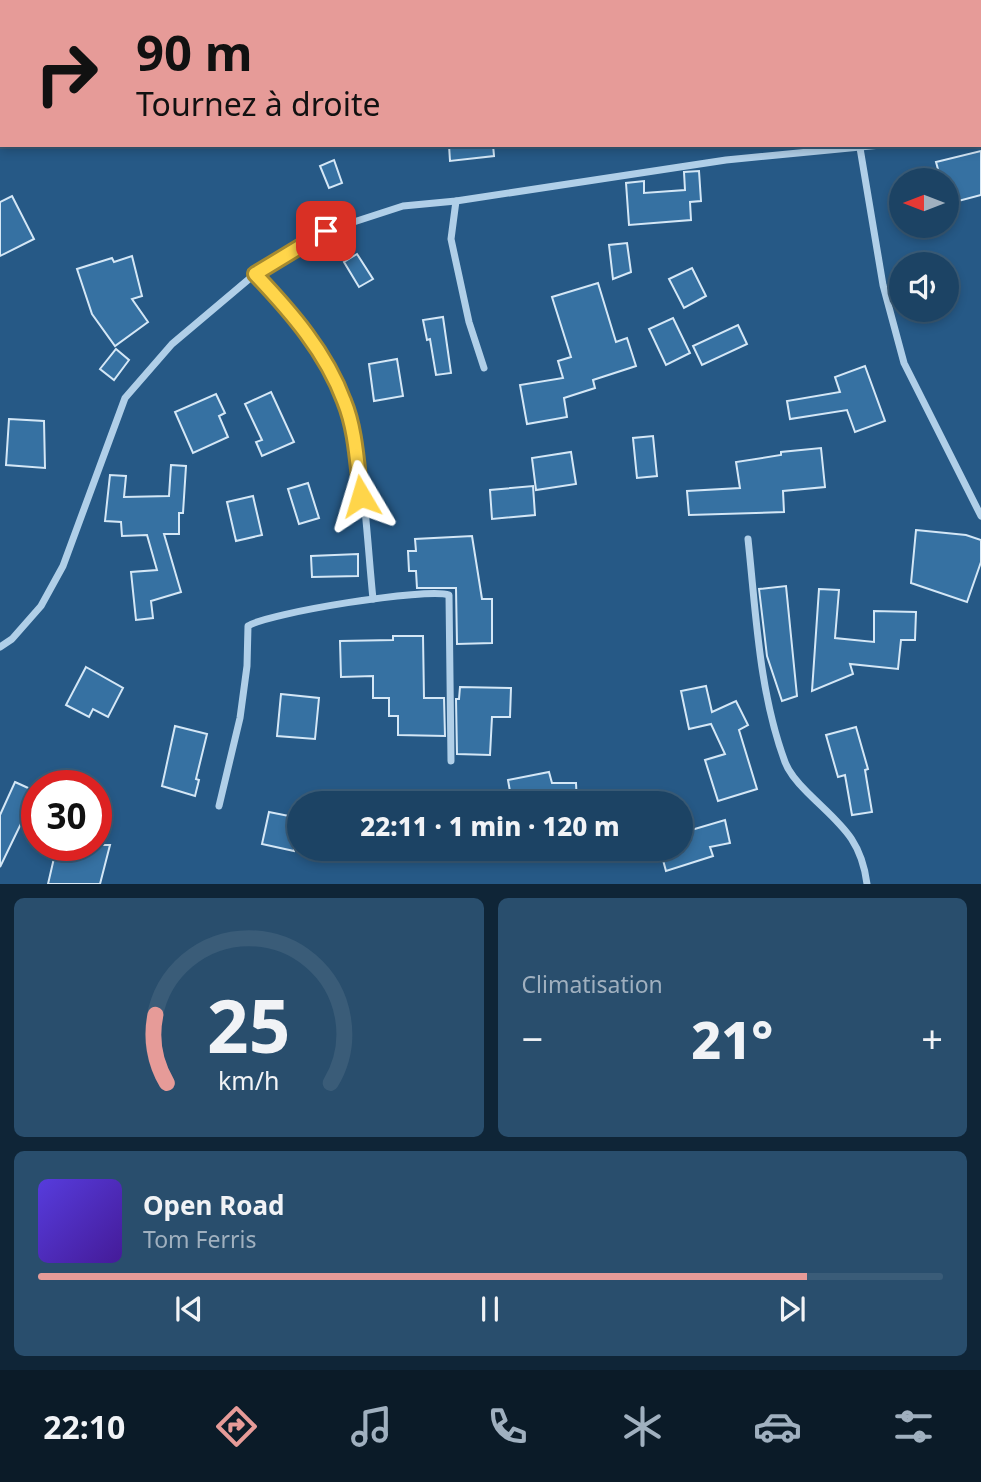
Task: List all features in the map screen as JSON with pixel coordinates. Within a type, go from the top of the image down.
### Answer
[{"type":"street","points":[[0,647],[12,639],[41,606],[63,566],[125,398],[172,344],[255,274],[326,231],[403,206],[456,201],[726,160],[867,147]]},
{"type":"street","points":[[860,148],[883,285],[904,363],[981,516]]},
{"type":"street","points":[[456,201],[451,239],[469,321],[484,368]]},
{"type":"street","points":[[255,274],[293,314],[332,373],[345,403],[355,444],[373,599]]},
{"type":"street","points":[[748,539],[764,687],[785,765],[799,784],[855,841],[864,858],[867,884]]},
{"type":"street","points":[[219,806],[240,718],[247,666],[248,626],[254,622],[373,599],[449,595],[451,761]]},
{"type":"building","points":[[449,147],[493,147],[494,156],[450,161]]},
{"type":"building","points":[[981,151],[981,195],[959,201],[959,168],[938,168],[936,162]]},
{"type":"building","points":[[334,160],[342,183],[329,188],[320,166]]},
{"type":"building","points":[[699,171],[701,201],[690,202],[691,220],[629,225],[626,183],[644,181],[644,193],[685,190],[684,172]]},
{"type":"building","points":[[12,196],[34,239],[0,256],[0,202]]},
{"type":"building","points":[[627,243],[631,272],[613,279],[609,245]]},
{"type":"building","points":[[357,254],[373,279],[359,287],[344,262]]},
{"type":"building","points":[[132,256],[142,296],[132,299],[148,322],[115,346],[92,314],[77,269],[112,258],[114,262]]},
{"type":"building","points":[[692,268],[706,296],[684,308],[669,279]]},
{"type":"building","points":[[598,283],[616,342],[627,338],[636,366],[593,380],[595,388],[564,398],[567,417],[527,424],[520,385],[563,378],[558,361],[571,357],[552,297]]},
{"type":"building","points":[[443,317],[451,373],[436,375],[430,339],[427,340],[423,320]]},
{"type":"building","points":[[673,318],[690,353],[666,365],[649,329]]},
{"type":"building","points":[[738,325],[747,344],[702,365],[693,346]]},
{"type":"building","points":[[116,349],[129,360],[114,380],[100,369]]},
{"type":"building","points":[[397,359],[403,396],[374,401],[369,364]]},
{"type":"building","points":[[865,366],[885,421],[855,432],[847,410],[790,419],[787,401],[840,392],[835,377]]},
{"type":"building","points":[[271,392],[294,442],[262,456],[256,442],[262,440],[245,404]]},
{"type":"building","points":[[216,394],[225,413],[219,416],[228,437],[193,453],[175,412]]},
{"type":"building","points":[[9,419],[44,421],[45,468],[6,465]]},
{"type":"building","points":[[653,436],[657,476],[637,478],[633,438]]},
{"type":"building","points":[[821,448],[825,487],[783,491],[784,512],[689,515],[687,491],[740,488],[736,462],[781,455],[781,452]]},
{"type":"building","points":[[571,452],[576,484],[536,490],[532,458]]},
{"type":"building","points":[[171,465],[186,466],[183,513],[179,513],[179,534],[164,534],[181,592],[151,601],[153,618],[136,620],[131,572],[157,570],[147,535],[122,536],[121,522],[105,521],[110,475],[126,476],[124,497],[169,496]]},
{"type":"building","points":[[308,483],[319,518],[299,524],[288,489]]},
{"type":"building","points":[[533,486],[535,515],[492,519],[490,490]]},
{"type":"building","points":[[253,496],[262,535],[236,541],[227,502]]},
{"type":"building","points":[[916,530],[966,535],[981,540],[981,562],[967,602],[911,583]]},
{"type":"building","points":[[472,536],[482,599],[492,599],[492,643],[457,644],[456,588],[417,588],[416,571],[409,571],[408,551],[416,551],[415,539]]},
{"type":"building","points":[[358,554],[358,576],[312,577],[311,556]]},
{"type":"building","points":[[786,586],[797,696],[782,701],[767,656],[759,589]]},
{"type":"building","points":[[819,589],[839,590],[835,638],[874,642],[874,611],[916,612],[915,640],[901,640],[898,669],[850,664],[853,674],[812,691]]},
{"type":"building","points":[[393,636],[423,636],[424,698],[444,698],[445,736],[398,735],[398,716],[389,716],[389,698],[373,698],[373,676],[341,677],[340,641],[393,640]]},
{"type":"building","points":[[86,667],[123,688],[108,717],[93,709],[89,717],[66,705]]},
{"type":"building","points":[[706,686],[712,712],[736,701],[748,725],[739,730],[757,789],[718,801],[705,760],[725,754],[711,724],[689,729],[681,691]]},
{"type":"building","points":[[460,687],[511,688],[510,717],[492,717],[490,755],[457,754],[456,699],[459,699]]},
{"type":"building","points":[[281,694],[319,698],[315,739],[277,736]]},
{"type":"building","points":[[175,726],[207,734],[196,779],[199,780],[195,796],[162,786]]},
{"type":"building","points":[[856,727],[868,769],[865,770],[872,812],[852,815],[845,775],[838,777],[826,735]]},
{"type":"building","points":[[549,772],[552,783],[576,783],[576,791],[510,791],[508,780]]},
{"type":"building","points":[[15,782],[21,785],[21,824],[0,867],[0,815]]},
{"type":"building","points":[[269,812],[287,816],[287,849],[262,844]]},
{"type":"building","points":[[725,820],[730,843],[710,847],[713,856],[666,871],[663,861],[693,861],[693,829]]},
{"type":"building","points":[[53,861],[106,861],[100,884],[48,884]]},
{"type":"route","points":[[326,231],[255,274],[293,314],[332,373],[345,403],[355,444],[361,496]]}]
